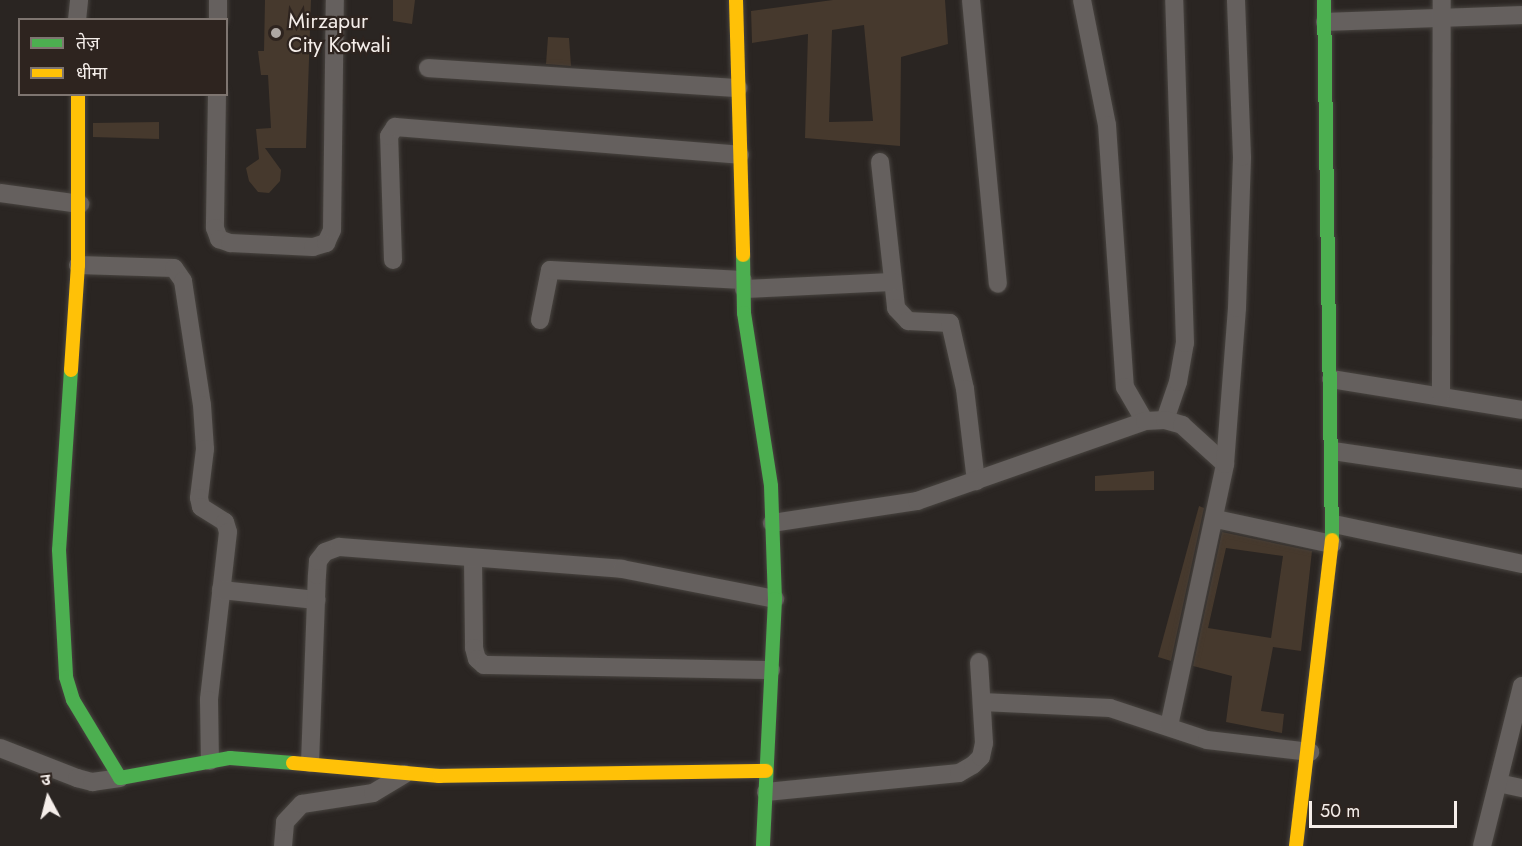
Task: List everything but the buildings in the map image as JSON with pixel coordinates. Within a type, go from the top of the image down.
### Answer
[{"type":"street","points":[[77,18],[79,0]]},
{"type":"street","points":[[218,0],[218,18]]},
{"type":"street","points":[[217,96],[215,228],[219,239],[230,243],[313,247],[326,243],[332,230],[335,0]]},
{"type":"street","points":[[736,0],[744,285],[771,486],[775,599],[763,846]]},
{"type":"street","points":[[971,0],[998,284]]},
{"type":"street","points":[[1082,0],[1107,125],[1125,387],[1145,421]]},
{"type":"street","points":[[1165,420],[1178,382],[1185,343],[1174,0]]},
{"type":"street","points":[[1169,726],[1216,519],[1225,464],[1237,308],[1242,157],[1236,0]]},
{"type":"street","points":[[1296,846],[1310,752],[1334,524],[1324,0]]},
{"type":"street","points":[[1325,22],[1442,9],[1522,15]]},
{"type":"street","points":[[1441,394],[1442,9]]},
{"type":"street","points":[[428,68],[738,88]]},
{"type":"street","points":[[78,96],[80,204],[78,265],[59,550],[66,677],[73,700],[120,778]]},
{"type":"street","points":[[393,260],[389,136],[395,127],[740,155]]},
{"type":"street","points":[[880,162],[893,282],[900,316],[908,321],[946,321],[952,328],[965,389],[976,481]]},
{"type":"street","points":[[0,193],[80,204]]},
{"type":"street","points":[[78,265],[164,267],[179,272],[193,331],[202,405],[205,449],[199,498],[201,507],[225,522],[228,532],[209,700],[210,761]]},
{"type":"street","points":[[540,320],[550,270],[744,285],[893,282]]},
{"type":"street","points":[[1331,379],[1441,394],[1522,410]]},
{"type":"street","points":[[772,523],[917,501],[1145,421],[1165,420],[1182,425],[1225,464]]},
{"type":"street","points":[[1333,451],[1522,478]]},
{"type":"street","points":[[1216,519],[1332,544]]},
{"type":"street","points":[[1334,524],[1522,564]]},
{"type":"street","points":[[310,764],[318,561],[325,552],[339,548],[472,560],[622,569],[775,599]]},
{"type":"street","points":[[472,560],[474,648],[477,660],[484,665],[771,670]]},
{"type":"street","points":[[221,590],[316,600]]},
{"type":"street","points":[[766,792],[959,772],[981,757],[982,702],[979,662]]},
{"type":"street","points":[[1482,846],[1522,686]]},
{"type":"street","points":[[982,702],[1110,708],[1207,740],[1310,752]]},
{"type":"street","points":[[0,748],[93,782],[210,761],[261,758],[405,774],[766,771]]},
{"type":"street","points":[[283,846],[285,822],[302,804],[373,793],[405,774]]},
{"type":"street","points":[[1498,783],[1522,788]]},
{"type":"traffic: fast","points":[[1324,0],[1332,540]]},
{"type":"traffic: fast","points":[[743,255],[744,313],[771,486],[775,599],[763,846]]},
{"type":"traffic: fast","points":[[71,370],[59,550],[66,677],[73,700],[120,778],[230,758],[293,763]]},
{"type":"traffic: slow","points":[[736,0],[743,255]]},
{"type":"traffic: slow","points":[[71,370],[78,265],[78,96]]},
{"type":"traffic: slow","points":[[1296,846],[1332,540]]},
{"type":"traffic: slow","points":[[293,763],[439,776],[766,771]]},
{"type":"place","name":"Mirzapur City Kotwali","points":[[276,33]]}]
